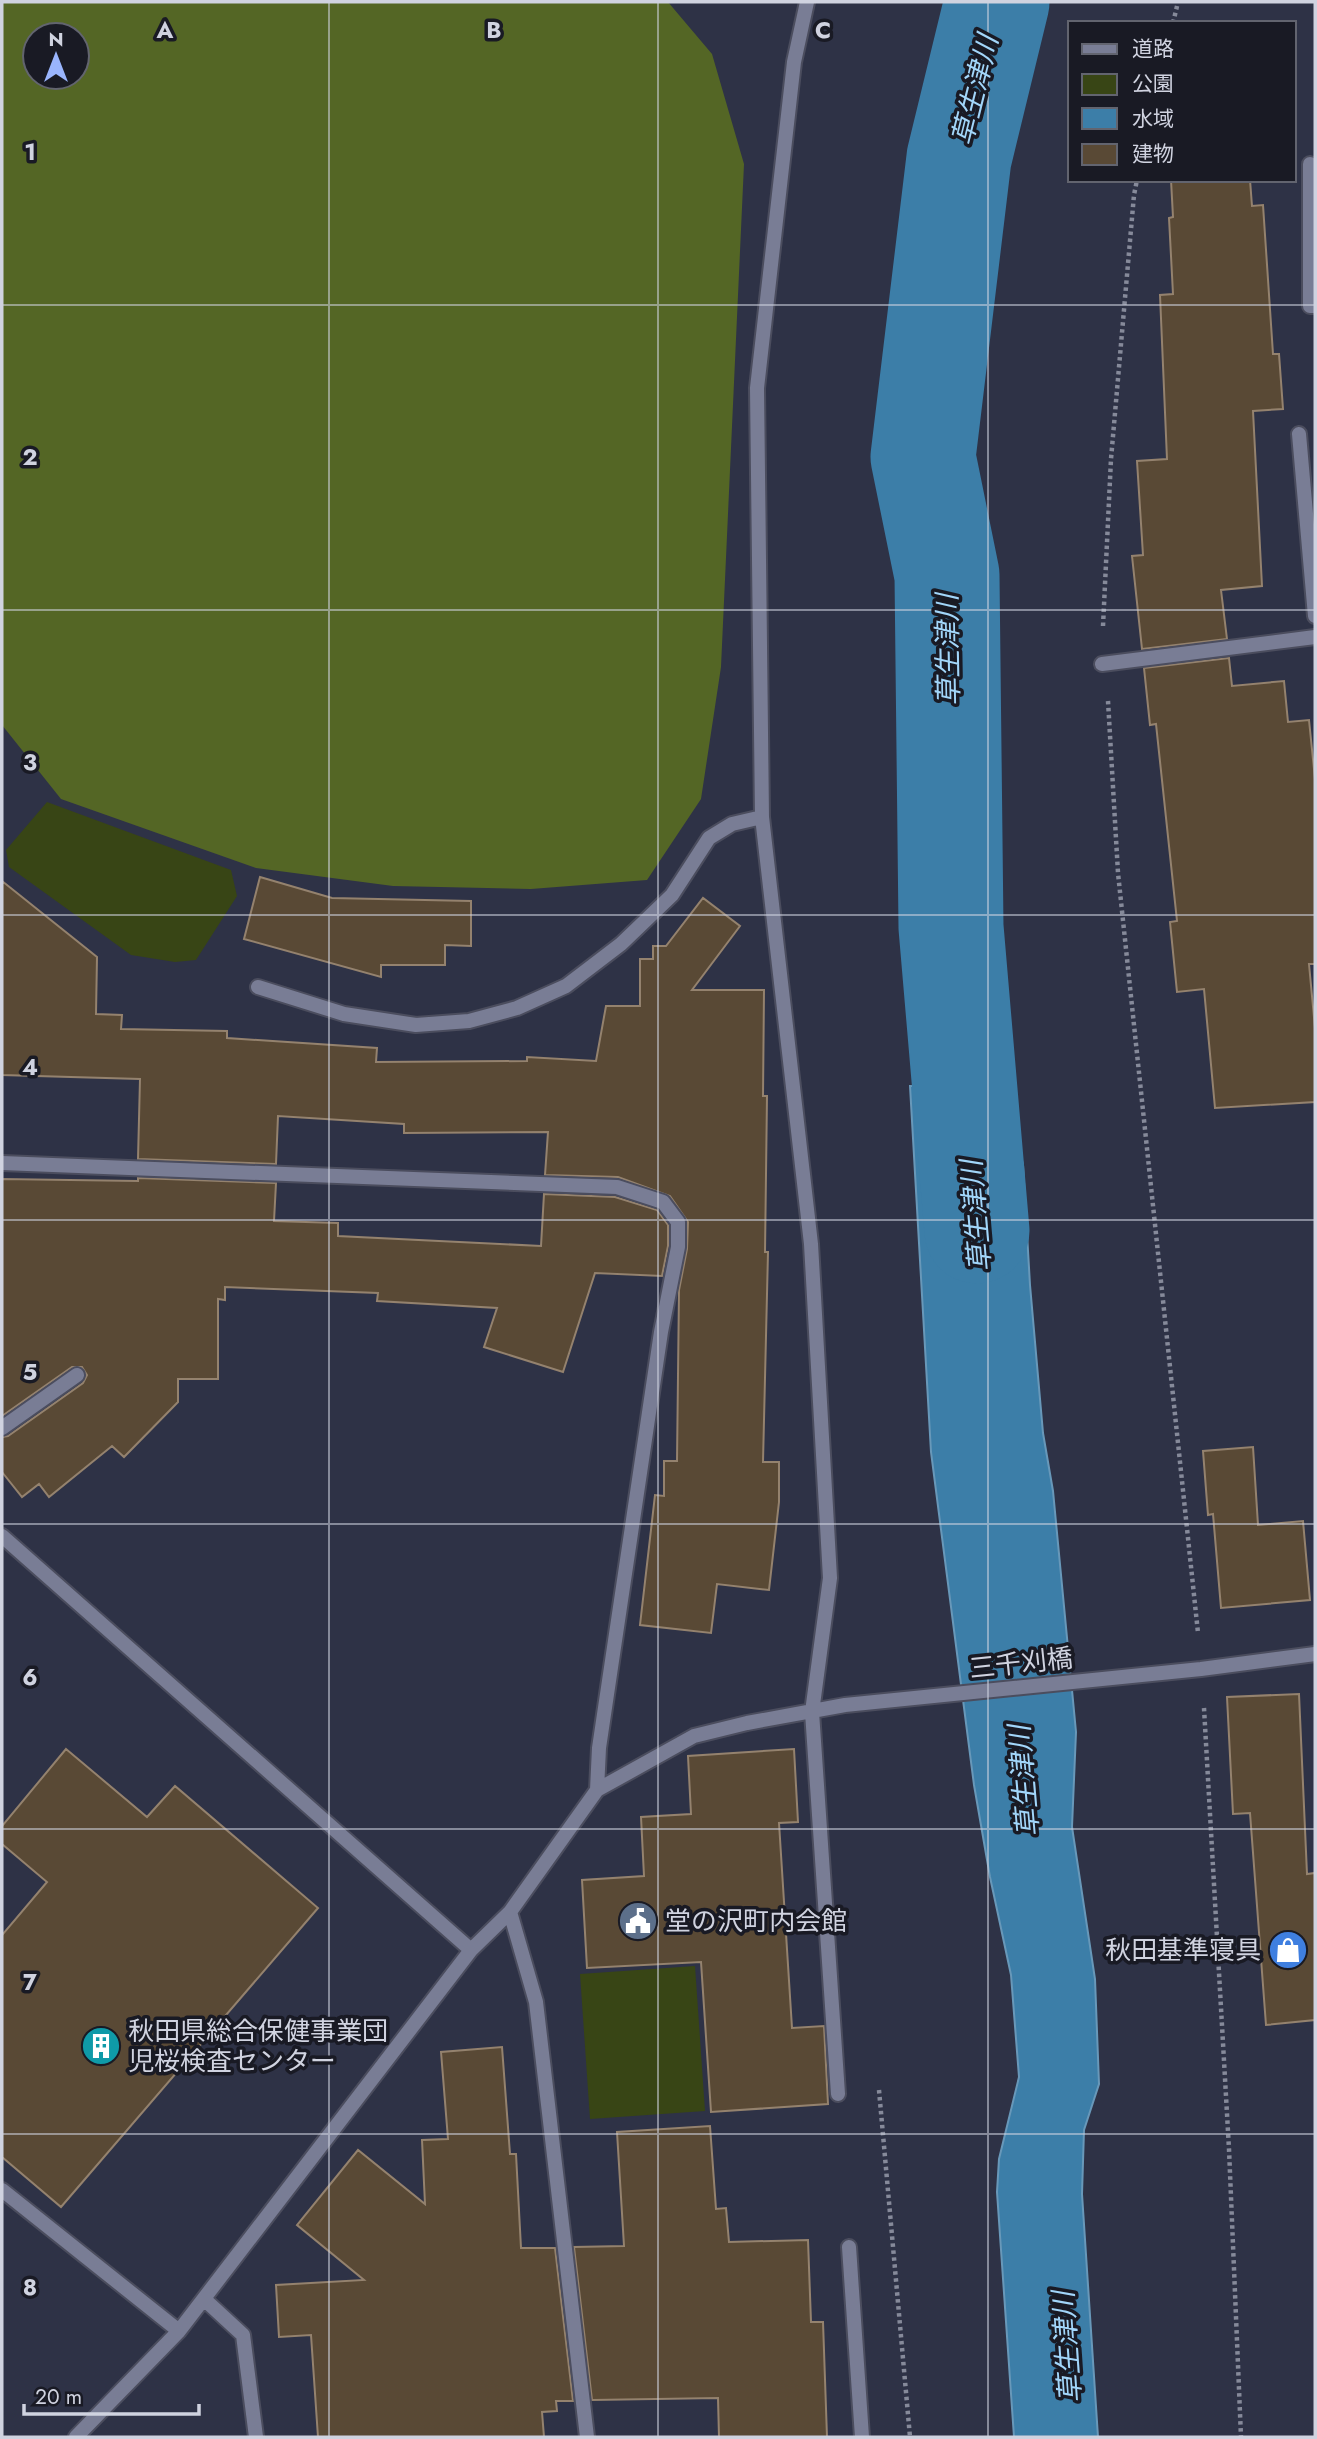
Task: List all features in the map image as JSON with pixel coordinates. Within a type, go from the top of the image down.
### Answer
[{"type":"street","points":[[807,2],[794,62],[757,388],[762,817],[811,1244],[830,1577],[812,1712],[838,2094]]},
{"type":"street","points":[[1310,164],[1310,306],[1315,306]]},
{"type":"street","points":[[1299,434],[1315,615]]},
{"type":"street","points":[[1102,664],[1315,637]]},
{"type":"street","points":[[258,987],[344,1014],[416,1026],[469,1021],[517,1008],[566,986],[621,944],[672,895],[709,838],[732,824],[762,817]]},
{"type":"street","points":[[2,1163],[617,1187],[663,1202],[678,1222],[678,1247],[661,1332],[598,1748],[597,1790],[510,1912],[471,1950],[179,2331],[76,2437]]},
{"type":"street","points":[[2,1428],[77,1375]]},
{"type":"street","points":[[2,1536],[471,1950]]},
{"type":"street","name":"三千刈橋","points":[[597,1790],[694,1736],[747,1723],[845,1705],[1201,1669],[1315,1654]]},
{"type":"street","points":[[510,1912],[536,2002],[587,2437]]},
{"type":"street","points":[[2,2190],[179,2331]]},
{"type":"street","points":[[849,2247],[862,2437]]},
{"type":"street","points":[[204,2299],[243,2335],[256,2437]]},
{"type":"path","points":[[1173,21],[1178,2]]},
{"type":"path","points":[[1137,182],[1111,459],[1102,664],[1109,707],[1118,873],[1201,1669],[1228,2135],[1241,2437]]},
{"type":"green space","points":[[2,2],[668,2],[712,54],[744,164],[721,667],[701,799],[647,880],[531,889],[393,886],[256,868],[61,799],[2,725]]},
{"type":"green space","points":[[47,802],[231,870],[237,896],[196,960],[175,962],[131,955],[9,867],[6,850]]},
{"type":"green space","points":[[695,1966],[705,2111],[590,2119],[580,1974]]},
{"type":"water","points":[[1005,1085],[1023,1165],[1043,1433],[1053,1491],[1076,1732],[1072,1827],[1095,1979],[1099,2084],[1084,2130],[1082,2194],[1098,2437],[1014,2437],[997,2192],[999,2159],[1019,2077],[1011,1975],[974,1785],[931,1452],[910,1086]]},
{"type":"building","points":[[1171,182],[1250,182],[1252,206],[1263,205],[1273,354],[1279,354],[1283,409],[1253,411],[1262,586],[1221,590],[1227,639],[1142,649],[1132,556],[1143,555],[1137,461],[1167,459],[1160,295],[1173,294],[1169,218],[1173,217]]},
{"type":"building","points":[[1229,658],[1232,686],[1284,681],[1288,722],[1309,720],[1315,779],[1315,964],[1309,964],[1315,1028],[1315,1102],[1215,1108],[1204,989],[1177,992],[1170,922],[1177,921],[1156,724],[1150,725],[1144,668]]},
{"type":"building","points":[[260,877],[332,898],[471,901],[471,946],[445,945],[445,965],[381,965],[381,977],[244,939]]},
{"type":"building","points":[[2,881],[97,957],[96,1014],[122,1015],[121,1029],[227,1031],[227,1038],[377,1048],[376,1062],[527,1061],[527,1057],[596,1061],[606,1006],[640,1006],[640,959],[653,959],[653,946],[666,946],[703,898],[740,926],[692,990],[764,990],[763,1096],[767,1096],[765,1252],[768,1252],[763,1462],[779,1462],[779,1502],[769,1590],[717,1584],[711,1633],[640,1625],[655,1495],[664,1496],[664,1461],[677,1461],[679,1290],[687,1249],[688,1222],[670,1196],[618,1177],[545,1175],[548,1132],[404,1133],[404,1124],[278,1116],[276,1164],[138,1159],[140,1079],[2,1075]]},
{"type":"building","points":[[138,1178],[276,1183],[274,1221],[338,1223],[338,1236],[541,1246],[544,1194],[615,1197],[657,1210],[668,1225],[668,1246],[662,1276],[595,1273],[563,1372],[484,1347],[497,1308],[377,1301],[378,1293],[225,1287],[225,1300],[218,1299],[218,1379],[178,1379],[178,1402],[124,1457],[112,1446],[49,1497],[39,1484],[22,1497],[2,1472],[2,1437],[8,1436],[83,1383],[87,1375],[82,1367],[72,1367],[2,1416],[2,1179],[138,1181]]},
{"type":"building","points":[[1253,1447],[1258,1525],[1303,1521],[1310,1600],[1221,1608],[1213,1514],[1208,1515],[1203,1451]]},
{"type":"building","points":[[1299,1694],[1307,1874],[1315,1873],[1315,2020],[1266,2025],[1250,1813],[1233,1814],[1227,1697]]},
{"type":"building","name":"秋田県総合保健事業団 児桜検査センター","points":[[66,1749],[147,1817],[175,1786],[318,1908],[61,2207],[2,2157],[2,1935],[47,1882],[2,1844],[2,1826]]},
{"type":"building","points":[[794,1749],[798,1822],[779,1823],[792,2028],[824,2026],[828,2104],[711,2112],[701,1962],[587,1968],[582,1880],[644,1876],[641,1817],[691,1814],[688,1756]]},
{"type":"building","points":[[502,2047],[510,2154],[516,2154],[521,2248],[555,2248],[573,2401],[556,2401],[557,2411],[542,2412],[544,2437],[318,2437],[311,2335],[279,2337],[276,2285],[364,2280],[297,2225],[358,2150],[425,2204],[422,2140],[448,2139],[441,2052]]},
{"type":"building","points":[[710,2126],[716,2209],[726,2208],[729,2242],[808,2240],[811,2322],[823,2322],[827,2437],[719,2437],[718,2398],[592,2400],[574,2247],[624,2246],[617,2132]]},
{"type":"waterway","name":"草生津川","points":[[977,1231],[951,927],[947,575],[923,457],[959,158],[997,2]]},
{"type":"place","name":"堂の沢町内会館","points":[[638,1921]]},
{"type":"place","name":"秋田基準寝具","points":[[1288,1950]]},
{"type":"place","name":"秋田県総合保健事業団 児桜検査センター","points":[[101,2046]]}]
